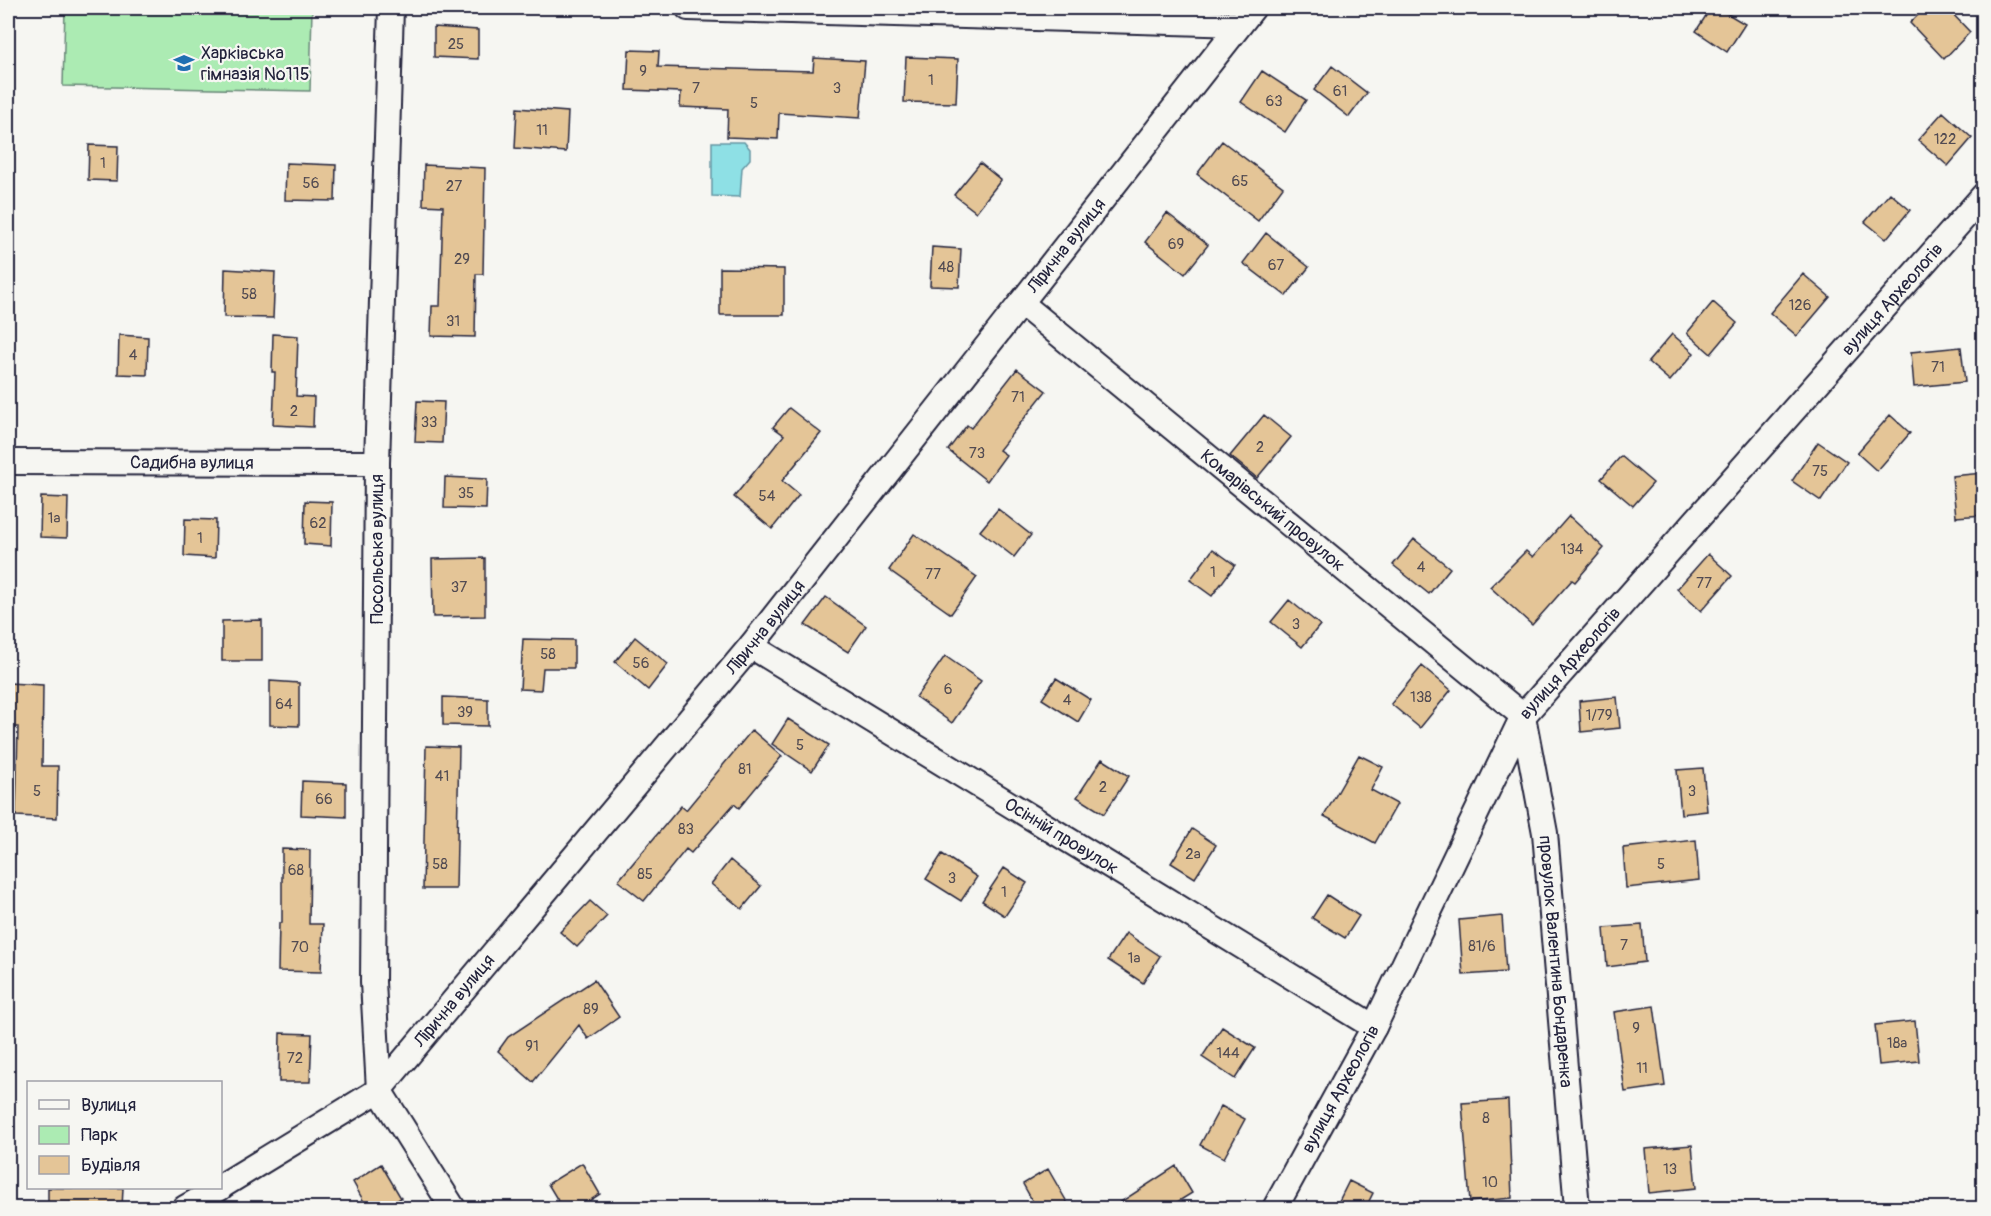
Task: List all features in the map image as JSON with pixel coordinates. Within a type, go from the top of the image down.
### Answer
[{"type":"street","name":"Посольська вулиця","points":[[379,1090],[373,981],[377,463],[391,8]]},
{"type":"street","points":[[688,8],[1246,16]]},
{"type":"street","name":"Лірична вулиця","points":[[222,1186],[379,1090],[752,646],[1246,16]]},
{"type":"street","name":"вулиця Археологів","points":[[1275,1209],[1374,1027],[1523,716],[1983,195]]},
{"type":"street","name":"Комарівський провулок","points":[[1021,303],[1523,716]]},
{"type":"street","name":"Садибна вулиця","points":[[8,462],[377,463]]},
{"type":"street","name":"Осінній провулок","points":[[752,646],[1374,1027]]},
{"type":"street","name":"провулок Валентина Бондаренка","points":[[1523,716],[1545,833],[1577,1209]]},
{"type":"street","points":[[379,1090],[453,1209]]},
{"type":"street","name":"Лірична вулиця","points":[[185,1209],[217,1189]]},
{"type":"green space","points":[[65,8],[312,8],[310,91],[63,86]]},
{"type":"water","points":[[712,142],[744,142],[750,149],[750,159],[742,168],[740,197],[712,196]]},
{"type":"building","points":[[1711,8],[1718,8],[1745,24],[1727,52],[1696,31]]},
{"type":"building","points":[[1925,8],[1947,8],[1970,32],[1944,59],[1910,23]]},
{"type":"building","points":[[434,27],[478,30],[478,59],[434,57]]},
{"type":"building","points":[[629,50],[659,51],[658,67],[813,71],[814,58],[865,61],[860,118],[779,113],[778,139],[727,137],[728,109],[680,107],[681,92],[627,90]]},
{"type":"building","points":[[906,57],[958,59],[956,103],[904,102]]},
{"type":"building","points":[[1332,66],[1367,93],[1349,117],[1314,90]]},
{"type":"building","points":[[1262,71],[1306,100],[1285,132],[1241,102]]},
{"type":"building","points":[[517,108],[568,112],[566,152],[515,148]]},
{"type":"building","points":[[1943,112],[1972,138],[1948,166],[1918,140]]},
{"type":"building","points":[[1222,141],[1283,187],[1258,221],[1197,174]]},
{"type":"building","points":[[89,145],[118,146],[117,181],[88,180]]},
{"type":"building","points":[[286,163],[336,165],[335,201],[285,200]]},
{"type":"building","points":[[980,163],[1001,180],[976,212],[954,195]]},
{"type":"building","points":[[424,165],[485,168],[483,274],[476,274],[475,337],[431,336],[432,306],[440,306],[443,206],[423,205]]},
{"type":"building","points":[[1890,193],[1910,210],[1886,239],[1865,222]]},
{"type":"building","points":[[1167,213],[1208,245],[1185,274],[1145,242]]},
{"type":"building","points":[[1266,233],[1309,267],[1286,296],[1243,263]]},
{"type":"building","points":[[932,247],[961,249],[959,287],[930,286]]},
{"type":"building","points":[[720,268],[784,269],[784,315],[720,315]]},
{"type":"building","points":[[225,269],[275,272],[273,318],[224,317]]},
{"type":"building","points":[[1803,274],[1830,297],[1797,336],[1770,313]]},
{"type":"building","points":[[1713,302],[1737,323],[1711,354],[1687,333]]},
{"type":"building","points":[[273,334],[298,336],[296,396],[314,397],[313,427],[273,425],[275,372],[272,372]]},
{"type":"building","points":[[1672,334],[1694,353],[1670,381],[1648,362]]},
{"type":"building","points":[[119,335],[148,337],[147,375],[118,374]]},
{"type":"building","points":[[1961,347],[1965,382],[1914,387],[1911,352]]},
{"type":"building","points":[[1017,369],[1046,391],[999,450],[1006,455],[987,481],[948,450],[967,425],[971,428]]},
{"type":"building","points":[[417,401],[444,402],[442,443],[415,442]]},
{"type":"building","points":[[789,408],[821,433],[782,481],[799,495],[772,529],[734,497],[784,435],[773,427]]},
{"type":"building","points":[[1264,415],[1291,437],[1257,478],[1230,456]]},
{"type":"building","points":[[1890,415],[1910,433],[1877,471],[1857,453]]},
{"type":"building","points":[[1818,442],[1847,462],[1821,501],[1792,481]]},
{"type":"building","points":[[1621,456],[1653,483],[1633,506],[1601,479]]},
{"type":"building","points":[[1983,473],[1983,515],[1956,517],[1952,476]]},
{"type":"building","points":[[445,477],[487,479],[486,509],[444,508]]},
{"type":"building","points":[[41,497],[68,498],[67,538],[40,537]]},
{"type":"building","points":[[305,501],[332,502],[331,546],[304,544]]},
{"type":"building","points":[[998,509],[1031,535],[1014,557],[980,531]]},
{"type":"building","points":[[1569,516],[1604,548],[1575,582],[1572,580],[1532,625],[1490,587],[1526,551],[1533,557]]},
{"type":"building","points":[[185,519],[216,520],[215,558],[184,556]]},
{"type":"building","points":[[914,534],[977,577],[951,614],[889,570]]},
{"type":"building","points":[[1414,539],[1450,568],[1429,594],[1393,565]]},
{"type":"building","points":[[1213,549],[1235,565],[1212,596],[1190,580]]},
{"type":"building","points":[[1708,554],[1732,576],[1701,611],[1677,589]]},
{"type":"building","points":[[485,558],[485,616],[433,617],[432,559]]},
{"type":"building","points":[[826,597],[866,626],[848,652],[805,625]]},
{"type":"building","points":[[1289,600],[1320,625],[1302,647],[1271,622]]},
{"type":"building","points":[[262,620],[262,661],[222,661],[222,621]]},
{"type":"building","points":[[635,637],[668,664],[648,690],[615,662]]},
{"type":"building","points":[[523,639],[574,640],[574,668],[543,668],[541,690],[520,689]]},
{"type":"building","points":[[945,656],[981,681],[952,723],[916,697]]},
{"type":"building","points":[[1422,666],[1451,690],[1420,728],[1391,704]]},
{"type":"building","points":[[1056,678],[1091,700],[1078,722],[1042,699]]},
{"type":"building","points":[[270,681],[299,683],[299,726],[270,725]]},
{"type":"building","points":[[8,683],[43,685],[42,766],[58,766],[57,818],[16,816],[18,727],[8,727]]},
{"type":"building","points":[[443,697],[488,699],[488,726],[443,725]]},
{"type":"building","points":[[1617,697],[1620,728],[1581,732],[1579,701]]},
{"type":"building","points":[[788,719],[829,745],[812,771],[772,744]]},
{"type":"building","points":[[752,730],[782,756],[739,808],[734,804],[691,853],[686,849],[644,901],[618,881],[681,806],[686,810]]},
{"type":"building","points":[[426,746],[459,747],[456,889],[423,889]]},
{"type":"building","points":[[1359,755],[1383,767],[1371,790],[1397,804],[1375,843],[1324,816]]},
{"type":"building","points":[[1102,759],[1129,776],[1104,814],[1077,797]]},
{"type":"building","points":[[1703,768],[1707,811],[1681,814],[1677,770]]},
{"type":"building","points":[[302,781],[346,783],[346,817],[301,815]]},
{"type":"building","points":[[1192,829],[1216,845],[1195,878],[1171,863]]},
{"type":"building","points":[[1696,840],[1699,880],[1626,888],[1623,848]]},
{"type":"building","points":[[282,849],[310,850],[309,924],[323,924],[321,972],[278,971],[279,923],[282,923]]},
{"type":"building","points":[[942,854],[977,877],[961,901],[926,879]]},
{"type":"building","points":[[730,860],[761,886],[742,909],[711,884]]},
{"type":"building","points":[[1004,868],[1027,883],[1005,916],[982,901]]},
{"type":"building","points":[[1327,895],[1359,916],[1345,938],[1312,918]]},
{"type":"building","points":[[590,901],[607,916],[577,947],[560,932]]},
{"type":"building","points":[[1502,916],[1506,972],[1463,975],[1459,920]]},
{"type":"building","points":[[1642,925],[1645,962],[1607,967],[1604,928]]},
{"type":"building","points":[[1126,933],[1160,956],[1143,983],[1108,960]]},
{"type":"building","points":[[594,980],[619,1017],[588,1039],[579,1025],[533,1082],[498,1051],[508,1037]]},
{"type":"building","points":[[1654,1006],[1665,1086],[1625,1092],[1614,1012]]},
{"type":"building","points":[[1915,1021],[1919,1061],[1879,1065],[1875,1025]]},
{"type":"building","points":[[1222,1027],[1255,1048],[1235,1079],[1202,1057]]},
{"type":"building","points":[[280,1033],[312,1034],[310,1082],[279,1082]]},
{"type":"building","points":[[1508,1100],[1512,1198],[1470,1202],[1462,1103]]},
{"type":"building","points":[[1221,1106],[1245,1119],[1224,1158],[1200,1145]]},
{"type":"building","points":[[1692,1145],[1696,1188],[1649,1193],[1645,1149]]},
{"type":"building","points":[[582,1163],[600,1194],[577,1209],[563,1209],[548,1184]]},
{"type":"building","points":[[381,1164],[401,1198],[384,1209],[368,1209],[353,1182]]},
{"type":"building","points":[[1176,1166],[1192,1193],[1166,1209],[1110,1209]]},
{"type":"building","points":[[1048,1169],[1071,1209],[1037,1209],[1023,1184]]},
{"type":"building","points":[[1349,1181],[1373,1193],[1365,1209],[1335,1209]]},
{"type":"building","points":[[48,1189],[123,1189],[122,1208],[48,1204]]},
{"type":"place","name":"Харківська гімназія №115","points":[[184,63]]}]
